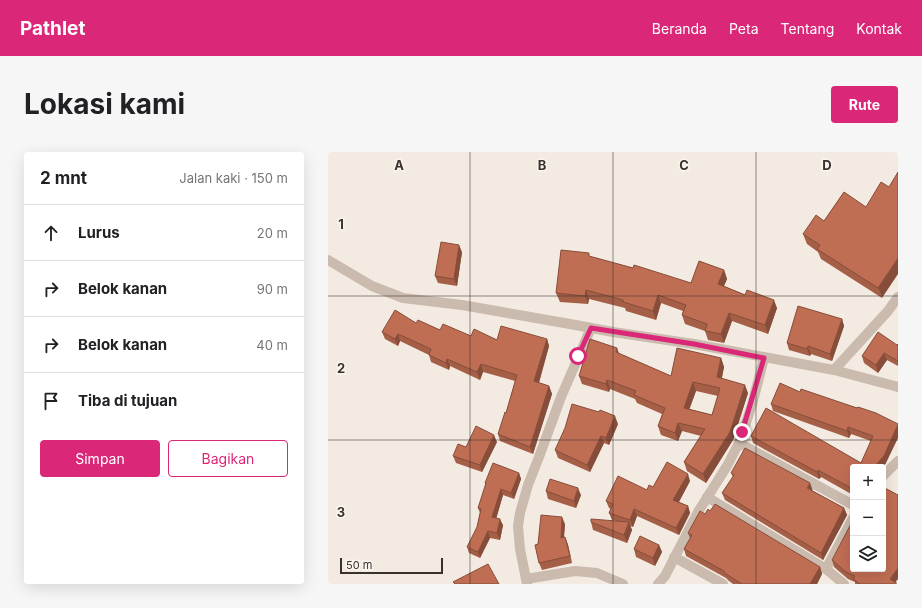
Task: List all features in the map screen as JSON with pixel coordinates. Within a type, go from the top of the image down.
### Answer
[{"type":"street","points":[[328,260],[372,286],[403,298],[462,305],[591,328],[694,344],[834,370],[898,387]]},
{"type":"street","points":[[834,370],[888,311],[898,297]]},
{"type":"street","points":[[591,328],[560,397],[528,485],[518,526],[520,549],[527,581],[575,571],[596,573],[623,584]]},
{"type":"street","points":[[658,584],[665,576],[707,497],[727,466],[739,443],[752,405],[764,358]]},
{"type":"street","points":[[739,443],[850,503]]},
{"type":"street","points":[[886,473],[898,461]]},
{"type":"street","points":[[707,497],[826,569],[844,584]]},
{"type":"street","points":[[826,569],[850,524]]},
{"type":"street","points":[[674,557],[723,584]]},
{"type":"building","points":[[898,172],[898,258],[878,288],[817,249],[820,245],[803,234],[816,215],[824,221],[844,192],[866,207],[881,182],[889,187]]},
{"type":"building","points":[[441,242],[459,245],[454,279],[435,276]]},
{"type":"building","points":[[561,250],[589,253],[589,256],[633,268],[634,265],[691,283],[699,261],[724,270],[718,284],[745,295],[747,290],[774,300],[765,325],[729,313],[721,334],[705,331],[707,324],[682,315],[686,305],[658,295],[653,311],[623,302],[623,300],[586,290],[585,296],[556,293]]},
{"type":"building","points":[[798,306],[842,319],[830,354],[808,346],[807,349],[787,343]]},
{"type":"building","points":[[395,310],[416,323],[418,320],[440,330],[443,324],[471,336],[474,329],[497,340],[501,326],[547,339],[534,381],[549,386],[530,447],[498,434],[517,375],[481,364],[477,372],[447,359],[446,363],[429,355],[431,349],[398,334],[395,339],[382,332]]},
{"type":"building","points":[[878,332],[897,345],[898,344],[898,361],[884,353],[876,365],[862,356]]},
{"type":"building","points":[[590,339],[617,348],[616,352],[671,376],[677,348],[721,358],[717,377],[745,385],[730,432],[703,474],[684,462],[705,429],[678,423],[675,433],[658,426],[665,408],[634,395],[636,391],[607,380],[606,384],[579,376]],"holes":[[[693,382],[720,388],[712,415],[684,408]]]},
{"type":"building","points":[[780,383],[800,392],[801,389],[876,413],[898,424],[884,456],[877,464],[850,464],[850,487],[818,470],[817,472],[751,436],[766,408],[861,463],[873,436],[848,427],[847,431],[771,404]]},
{"type":"building","points":[[572,404],[599,412],[600,410],[615,416],[606,438],[601,436],[587,465],[555,450],[565,428]]},
{"type":"building","points":[[476,426],[494,435],[480,465],[453,456],[458,444],[466,447]]},
{"type":"building","points":[[745,448],[810,483],[807,488],[844,508],[821,553],[722,493],[734,475],[731,473]]},
{"type":"building","points":[[667,462],[688,474],[673,500],[688,506],[676,528],[634,509],[630,520],[609,513],[613,504],[606,501],[618,476],[647,490],[649,485],[653,487]]},
{"type":"building","points":[[493,463],[519,473],[511,493],[501,489],[492,517],[500,519],[497,533],[488,531],[478,552],[467,547],[477,527],[481,509],[478,508],[485,483]]},
{"type":"building","points":[[550,479],[578,488],[574,501],[546,491]]},
{"type":"building","points":[[886,489],[898,495],[898,568],[890,579],[898,584],[860,584],[853,579],[855,576],[846,572],[832,560],[850,526],[850,572],[886,572]]},
{"type":"building","points":[[715,504],[820,567],[810,584],[742,584],[726,574],[724,571],[684,549],[692,535],[688,533],[700,511],[705,514],[708,509],[710,511]]},
{"type":"building","points":[[541,515],[562,517],[561,538],[565,537],[570,556],[539,563],[535,545],[538,544]]},
{"type":"building","points":[[591,519],[629,522],[624,535],[591,522]]},
{"type":"building","points":[[640,536],[659,545],[653,558],[634,549]]},
{"type":"building","points":[[488,564],[499,584],[455,584],[453,582]]},
{"type":"route","points":[[578,356],[591,328],[694,344],[764,358],[752,405],[742,432]]}]
